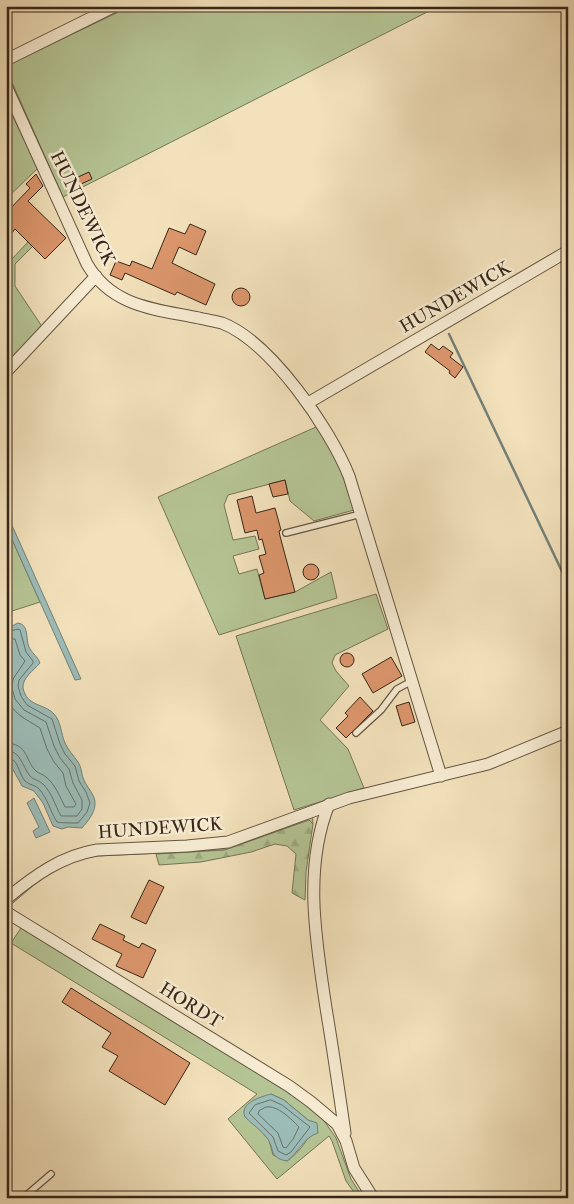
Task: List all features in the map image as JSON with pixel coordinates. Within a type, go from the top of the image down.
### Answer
[{"type":"street","points":[[6,60],[115,6]]},
{"type":"street","name":"HUNDEWICK","points":[[6,86],[81,250],[96,276],[112,292],[134,304],[221,323],[239,332],[262,350],[308,403],[342,458],[349,476],[441,776]]},
{"type":"street","name":"HUNDEWICK","points":[[308,403],[568,251]]},
{"type":"street","points":[[6,372],[96,276]]},
{"type":"street","name":"HUNDEWICK","points":[[6,899],[55,864],[84,852],[228,842],[349,798],[488,764],[568,731]]},
{"type":"street","name":"HORDT","points":[[329,804],[318,840],[313,880],[319,958],[346,1141],[354,1168],[372,1198]]},
{"type":"street","name":"HORDT","points":[[6,912],[289,1086],[329,1116],[337,1124],[346,1141]]},
{"type":"lane","points":[[286,534],[361,514]]},
{"type":"lane","points":[[356,733],[382,710],[397,689],[412,681]]},
{"type":"lane","points":[[23,1198],[51,1174]]},
{"type":"green space","points":[[131,6],[439,6],[63,197],[6,69],[10,64]]},
{"type":"green space","points":[[6,102],[38,168],[6,199]]},
{"type":"green space","points":[[28,242],[33,246],[15,264],[15,286],[43,328],[6,364],[6,256],[11,260]]},
{"type":"green space","points":[[316,427],[335,456],[344,477],[354,510],[314,521],[290,501],[285,480],[228,495],[224,505],[233,540],[255,536],[259,549],[233,556],[239,574],[257,569],[265,599],[295,592],[331,572],[337,598],[219,635],[158,497]]},
{"type":"green space","points":[[6,526],[40,602],[6,613]]},
{"type":"green space","points":[[376,594],[388,629],[335,655],[332,663],[336,671],[349,686],[320,720],[348,749],[364,788],[294,810],[236,636]]},
{"type":"green space","points":[[312,812],[313,824],[309,820],[225,850],[97,856],[78,859],[50,873],[8,907],[8,903],[40,875],[82,855],[208,847]]},
{"type":"green space","points":[[309,820],[313,824],[306,872],[305,900],[292,893],[296,854],[287,846],[275,844],[251,852],[201,862],[159,865],[156,854],[225,850]]},
{"type":"green space","points":[[21,928],[310,1106],[325,1122],[336,1138],[351,1179],[363,1198],[358,1198],[346,1181],[329,1136],[277,1179],[228,1119],[257,1094],[11,943]],"holes":[[[271,1094],[284,1100],[314,1123],[304,1144],[287,1161],[273,1155],[269,1140],[264,1134]]]},
{"type":"water","points":[[6,512],[81,679],[75,680],[6,526]]},
{"type":"water","points":[[18,623],[25,628],[31,651],[40,663],[24,681],[23,688],[25,694],[32,702],[50,711],[56,717],[65,743],[79,764],[84,780],[95,801],[93,811],[82,828],[68,827],[62,829],[53,826],[43,803],[34,791],[22,786],[6,757],[6,629]]},
{"type":"water","points":[[34,798],[50,832],[36,838],[33,831],[39,827],[27,803]]},
{"type":"water","points":[[271,1094],[284,1100],[308,1120],[317,1123],[318,1133],[305,1141],[287,1161],[277,1158],[267,1138],[245,1117],[244,1112],[248,1104]]},
{"type":"building","points":[[89,172],[92,179],[68,190],[65,183]]},
{"type":"building","points":[[36,174],[43,186],[28,201],[66,238],[45,259],[15,229],[11,234],[6,229],[6,213],[30,188],[26,184]]},
{"type":"building","points":[[190,224],[206,231],[196,255],[179,247],[172,263],[215,284],[206,305],[177,292],[175,295],[125,273],[122,280],[110,275],[116,261],[130,266],[132,261],[152,269],[169,228],[185,234]]},
{"type":"building","points":[[237,288],[245,288],[250,293],[248,304],[237,306],[232,301],[232,293]]},
{"type":"building","points":[[431,344],[439,350],[443,346],[453,353],[450,357],[463,367],[455,378],[449,373],[450,371],[425,352]]},
{"type":"building","points":[[285,480],[288,494],[273,497],[269,484]]},
{"type":"building","points":[[252,496],[256,513],[275,508],[281,530],[279,531],[280,536],[295,592],[265,599],[259,575],[264,573],[259,556],[266,554],[262,539],[259,540],[257,530],[245,533],[237,500]]},
{"type":"building","points":[[308,564],[314,564],[319,569],[317,578],[308,580],[303,575],[303,569]]},
{"type":"building","points":[[344,653],[350,653],[354,660],[350,667],[344,667],[340,663],[340,657]]},
{"type":"building","points":[[391,657],[402,676],[373,693],[362,674]]},
{"type":"building","points":[[360,697],[373,711],[346,738],[336,728],[348,716],[345,713]]},
{"type":"building","points":[[409,702],[415,722],[402,726],[396,706]]},
{"type":"building","points":[[149,880],[164,887],[146,924],[131,917]]},
{"type":"building","points":[[100,924],[125,936],[123,940],[139,948],[142,943],[156,950],[143,978],[116,966],[122,954],[92,939]]},
{"type":"building","points":[[71,988],[190,1063],[165,1105],[109,1071],[118,1056],[102,1047],[111,1033],[62,1002]]},
{"type":"waterway","points":[[449,334],[568,584]]}]
